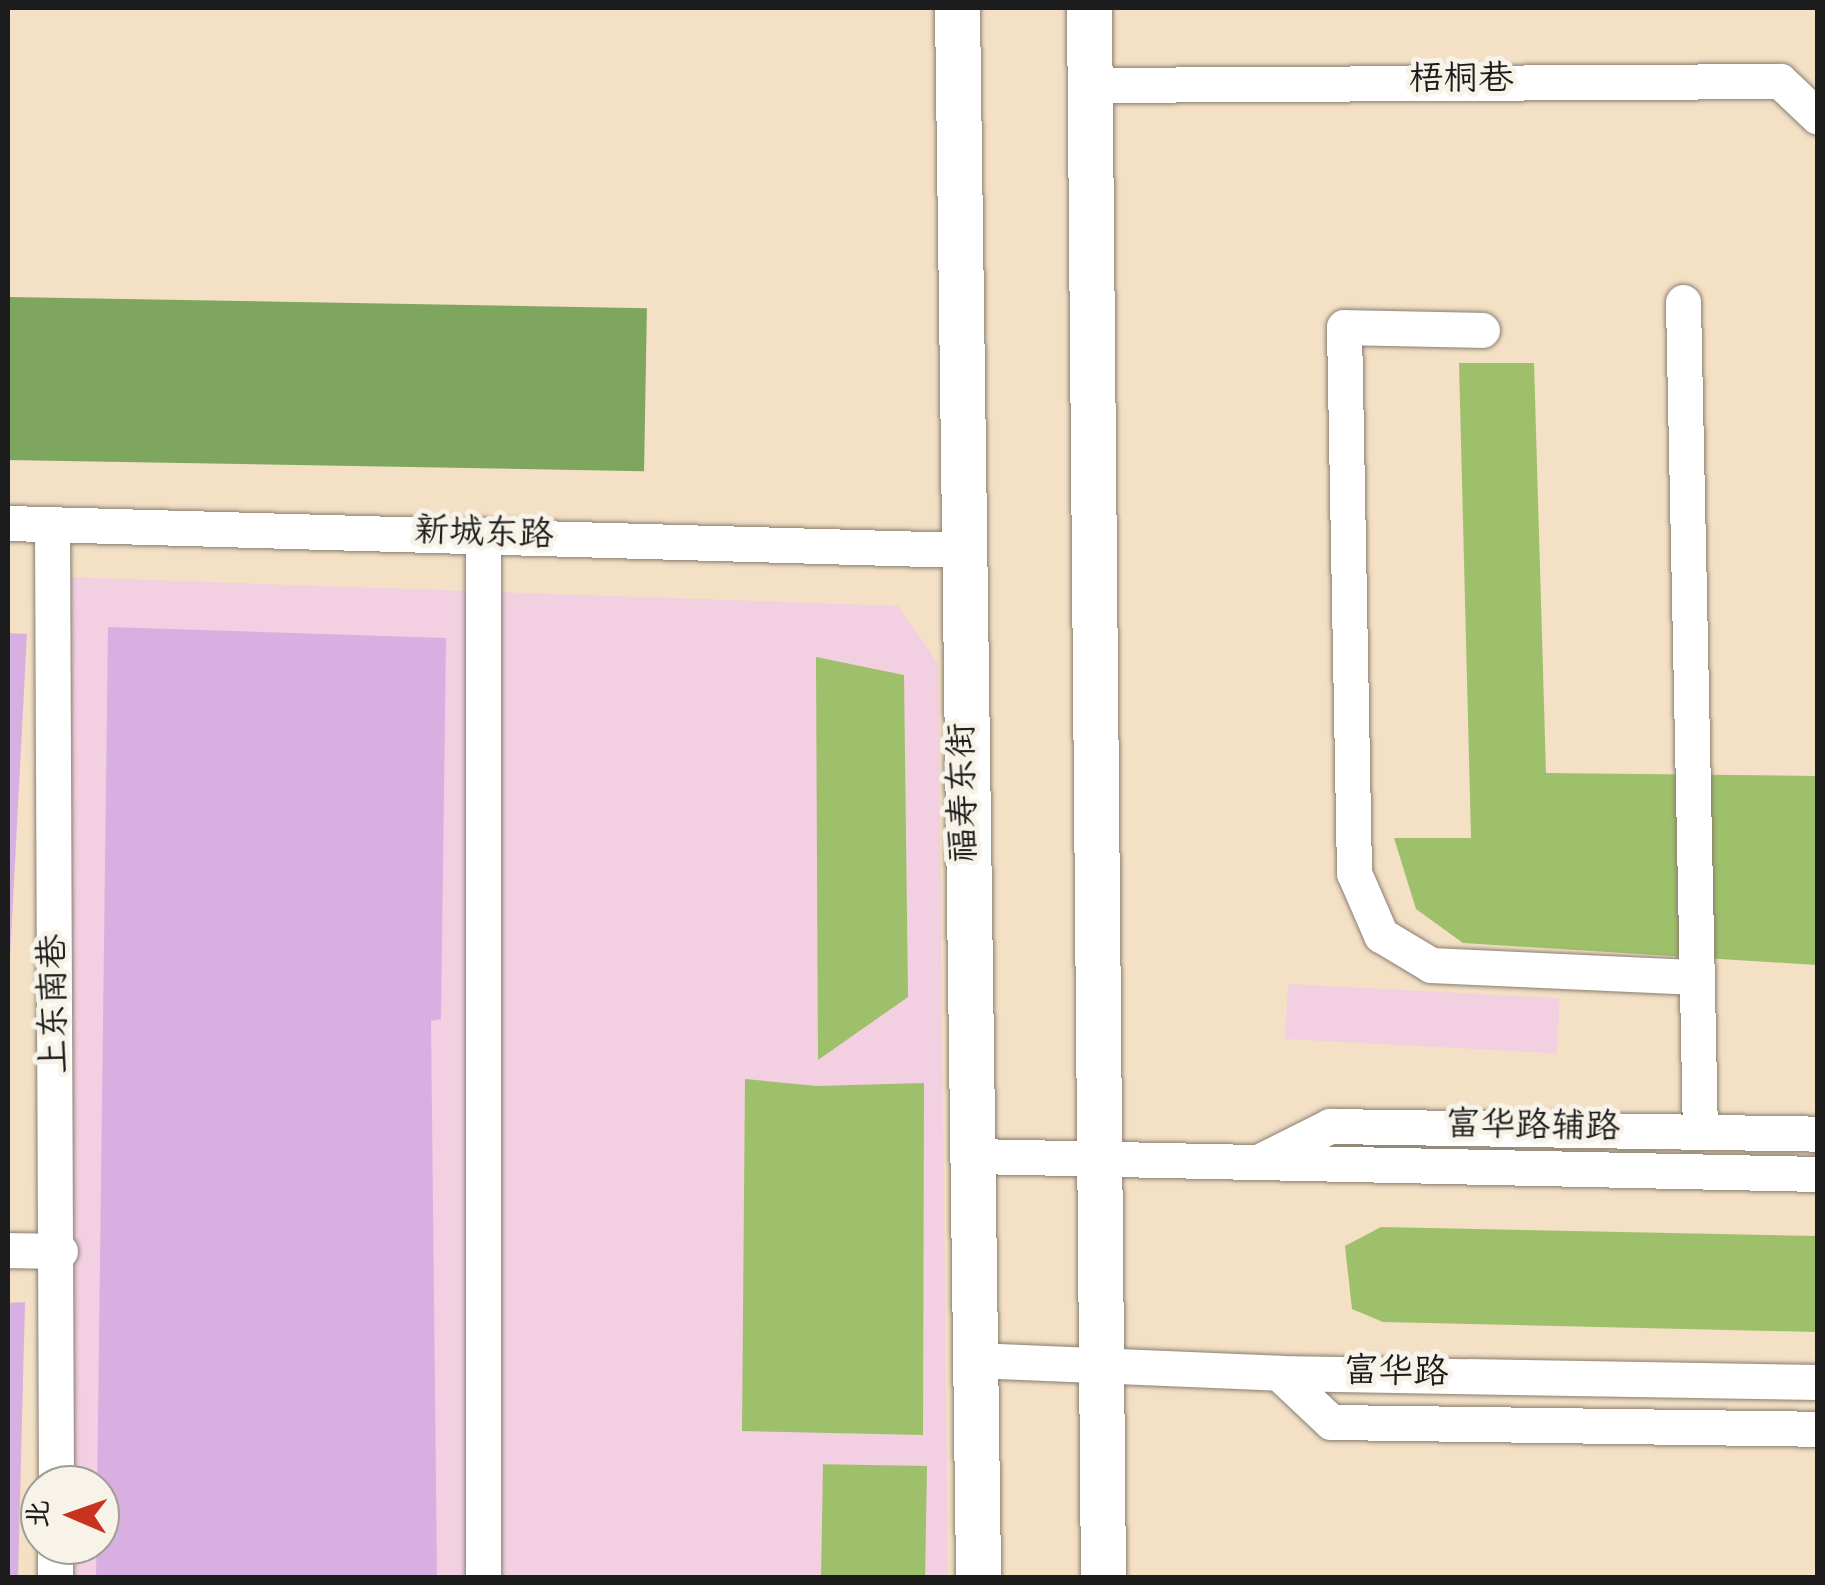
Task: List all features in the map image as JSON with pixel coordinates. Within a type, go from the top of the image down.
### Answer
[{"type":"main road","name":"福寿东街","points":[[957,8],[961,550],[978,1578]]},
{"type":"main road","points":[[1089,8],[1103,1578]]},
{"type":"street","name":"梧桐巷","points":[[1090,84],[1780,80],[1818,117]]},
{"type":"street","points":[[1683,302],[1700,1132]]},
{"type":"street","points":[[1482,330],[1344,327],[1354,873],[1381,935],[1431,966],[1697,978]]},
{"type":"street","name":"新城东路","points":[[8,523],[961,550]]},
{"type":"street","name":"上东南巷","points":[[52,524],[60,1251],[56,1465]]},
{"type":"street","points":[[483,536],[483,1578]]},
{"type":"street","name":"富华路辅路","points":[[1257,1162],[1330,1126],[1818,1134]]},
{"type":"street","points":[[974,1156],[1818,1174]]},
{"type":"street","points":[[8,1250],[60,1251]]},
{"type":"street","name":"富华路","points":[[974,1360],[1278,1373],[1818,1382]]},
{"type":"street","points":[[1278,1373],[1332,1422],[1818,1429]]},
{"type":"shaded area","points":[[63,577],[898,606],[938,663],[948,1577],[57,1578],[57,1565],[120,1565],[120,1465],[58,1465]]},
{"type":"shaded area","points":[[1288,984],[1560,998],[1557,1053],[1285,1039]]},
{"type":"green space","points":[[8,297],[647,308],[644,471],[8,460]]},
{"type":"green space","points":[[1459,363],[1534,363],[1546,773],[1817,776],[1817,965],[1463,943],[1416,909],[1394,838],[1471,838]]},
{"type":"green space","points":[[816,657],[904,675],[908,997],[818,1060]]},
{"type":"green space","points":[[745,1079],[817,1086],[924,1083],[923,1435],[742,1431]]},
{"type":"green space","points":[[1381,1227],[1817,1236],[1817,1332],[1383,1322],[1352,1309],[1345,1246]]},
{"type":"green space","points":[[823,1464],[927,1466],[925,1577],[821,1575]]},
{"type":"building","points":[[108,627],[446,638],[441,1019],[431,1021],[437,1578],[96,1578],[96,1565],[120,1565],[120,1465],[97,1465]]},
{"type":"building","points":[[8,633],[27,634],[8,996]]},
{"type":"building","points":[[25,1302],[18,1578],[8,1578],[8,1303]]}]
